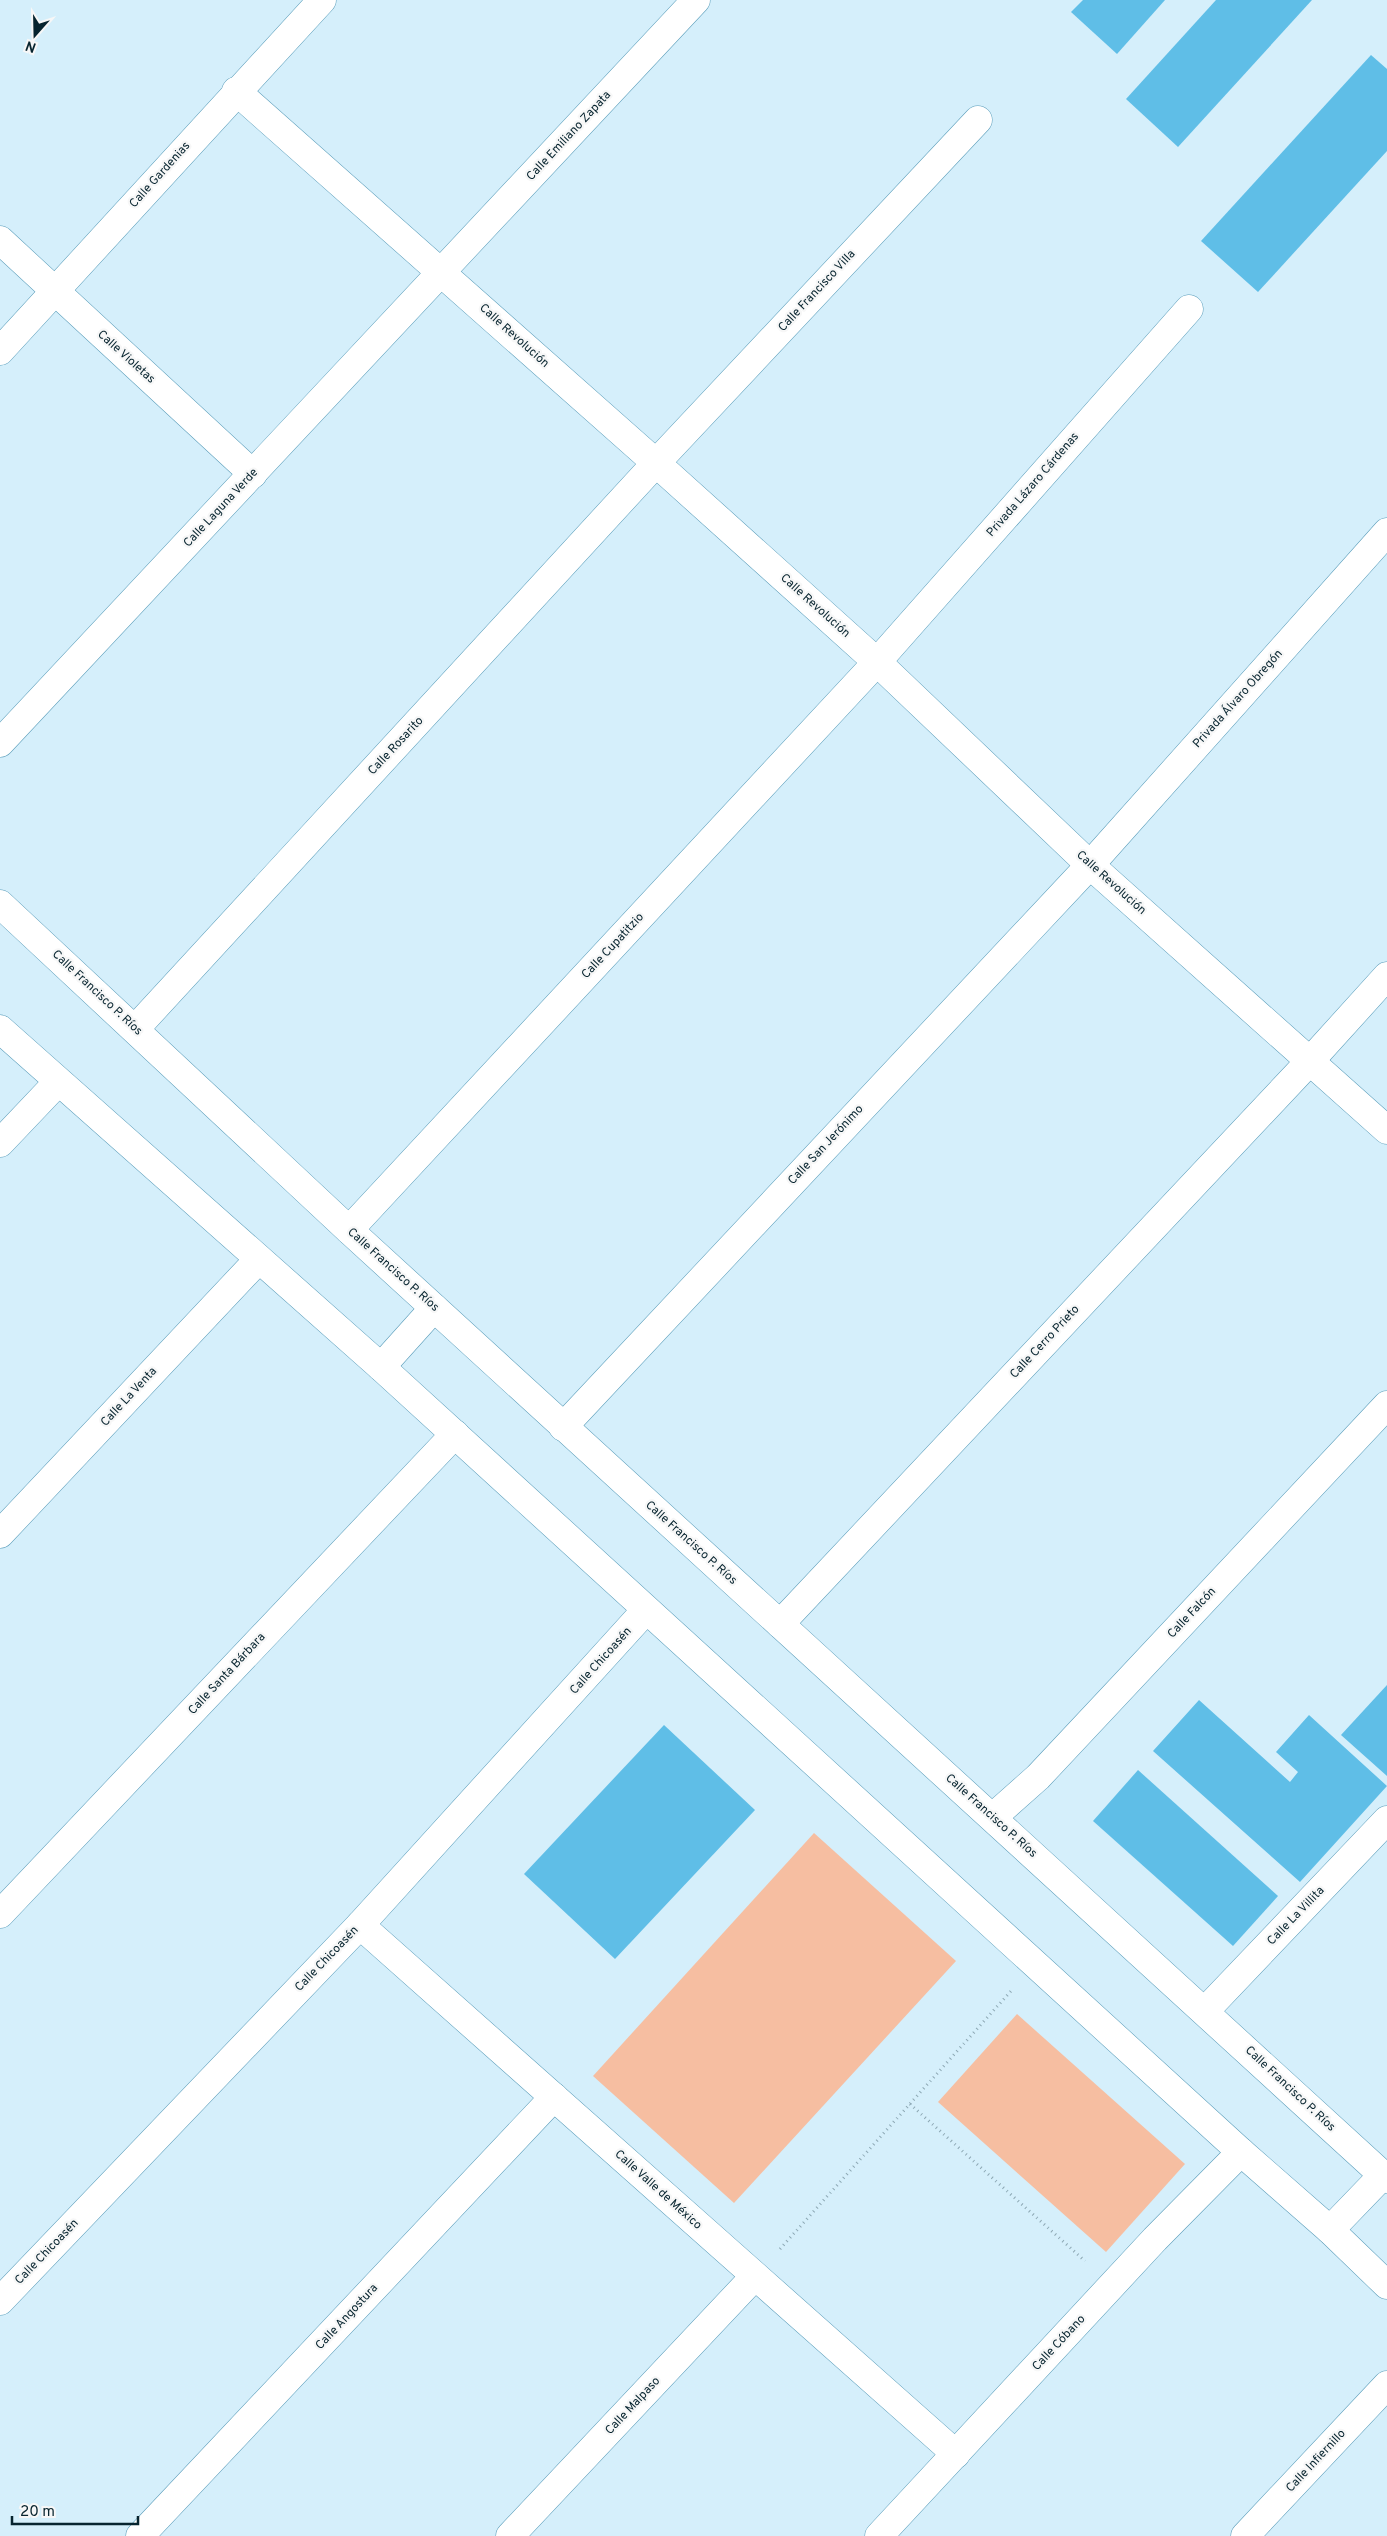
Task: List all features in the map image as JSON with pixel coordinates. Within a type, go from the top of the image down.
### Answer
[{"type":"street","name":"Calle Gardenias","points":[[0,351],[236,91],[322,0]]},
{"type":"street","name":"Calle Emiliano Zapata","points":[[442,273],[696,0]]},
{"type":"street","name":"Calle Revolución","points":[[236,91],[656,463],[877,662],[1090,865],[1387,1130]]},
{"type":"street","name":"Calle Francisco Villa","points":[[656,463],[978,120]]},
{"type":"street","name":"Calle Violetas","points":[[0,240],[253,474]]},
{"type":"street","name":"Calle Laguna Verde","points":[[0,743],[442,273]]},
{"type":"street","name":"Privada Lázaro Cárdenas","points":[[877,662],[1189,309]]},
{"type":"street","name":"Calle Rosarito","points":[[136,1028],[656,463]]},
{"type":"street","name":"Privada Álvaro Obregón","points":[[1090,865],[1387,532]]},
{"type":"street","name":"Calle Cupatitzio","points":[[348,1230],[877,662]]},
{"type":"street","name":"Calle San Jerónimo","points":[[563,1427],[1090,865]]},
{"type":"street","name":"Calle Francisco P. Ríos","points":[[0,904],[136,1028],[348,1230],[1385,2177]]},
{"type":"street","name":"Calle Cerro Prieto","points":[[780,1624],[1310,1062],[1387,976]]},
{"type":"street","points":[[0,1029],[455,1434],[1035,1965],[1330,2230],[1387,2286]]},
{"type":"street","points":[[0,1143],[58,1082]]},
{"type":"street","name":"Calle La Venta","points":[[0,1534],[258,1260]]},
{"type":"street","points":[[381,1367],[434,1308]]},
{"type":"street","name":"Calle Falcón","points":[[993,1817],[1038,1777],[1387,1405]]},
{"type":"street","name":"Calle Santa Bárbara","points":[[0,1914],[455,1434]]},
{"type":"street","name":"Calle Chicoasén","points":[[0,2301],[360,1925],[646,1610]]},
{"type":"street","name":"Calle La Villita","points":[[1204,2011],[1387,1820]]},
{"type":"street","name":"Calle Valle de México","points":[[360,1925],[956,2454]]},
{"type":"street","name":"Calle Angostura","points":[[140,2536],[554,2097]]},
{"type":"street","name":"Calle Cóbano","points":[[879,2536],[1155,2239],[1241,2152]]},
{"type":"street","points":[[1330,2230],[1385,2177]]},
{"type":"street","name":"Calle Malpaso","points":[[510,2536],[756,2276]]},
{"type":"street","name":"Calle Infiernillo","points":[[1246,2536],[1387,2385]]},
{"type":"path","points":[[756,2276],[1035,1965]]},
{"type":"path","points":[[910,2104],[1112,2286]]},
{"type":"shaded area","points":[[814,1833],[956,1961],[734,2203],[593,2076]]},
{"type":"shaded area","points":[[1017,2014],[1185,2164],[1106,2252],[938,2102]]},
{"type":"building","points":[[1083,0],[1165,0],[1117,54],[1071,12]]},
{"type":"building","points":[[1216,0],[1312,0],[1178,147],[1126,99]]},
{"type":"building","points":[[1371,55],[1387,69],[1387,151],[1258,292],[1201,241]]},
{"type":"building","points":[[1387,1685],[1387,1776],[1341,1735]]},
{"type":"building","points":[[1199,1700],[1290,1782],[1298,1772],[1276,1752],[1309,1715],[1387,1786],[1300,1882],[1153,1751]]},
{"type":"building","points":[[664,1725],[755,1810],[615,1959],[524,1874]]},
{"type":"building","points":[[1138,1770],[1278,1896],[1233,1946],[1093,1821]]}]
